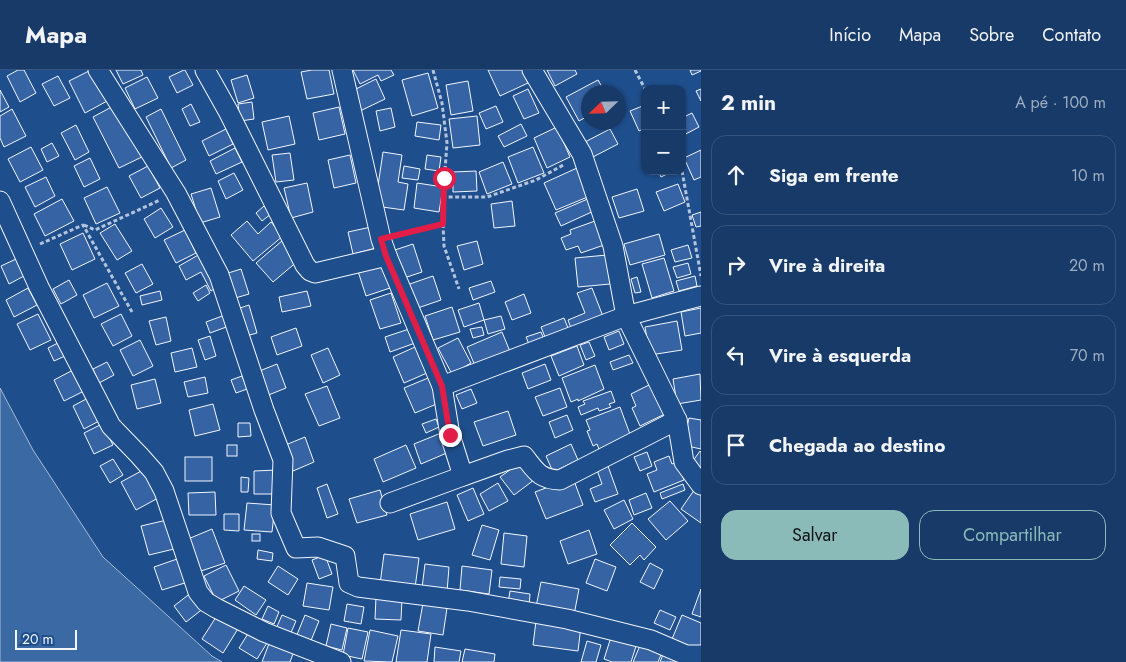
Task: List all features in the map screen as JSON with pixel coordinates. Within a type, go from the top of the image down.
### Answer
[{"type":"street","points":[[98,70],[176,193],[219,275],[264,410],[283,460],[282,513],[296,548],[318,547],[345,556],[349,583],[358,587],[468,601],[568,618],[651,640],[686,655],[701,655]]},
{"type":"street","points":[[205,70],[305,265],[310,271],[315,273],[384,247]]},
{"type":"street","points":[[342,70],[384,247],[442,386],[450,435],[463,476]]},
{"type":"street","points":[[532,70],[582,154],[612,246],[626,316],[677,420],[684,462],[701,485]]},
{"type":"street","points":[[0,202],[39,288],[110,426],[140,455],[154,472],[164,491],[198,592],[206,602],[264,632],[341,662]]},
{"type":"street","points":[[442,386],[626,316],[701,296]]},
{"type":"street","points":[[390,503],[508,460],[524,456],[537,472],[548,479],[560,480],[677,420]]},
{"type":"path","points":[[433,70],[442,103],[447,143],[443,196],[444,246],[459,289]]},
{"type":"path","points":[[635,70],[643,85]]},
{"type":"path","points":[[443,196],[488,197],[536,180],[582,154]]},
{"type":"path","points":[[683,175],[701,276]]},
{"type":"path","points":[[22,251],[83,225],[95,230],[176,193]]},
{"type":"path","points":[[384,247],[443,224]]},
{"type":"path","points":[[83,225],[132,312]]},
{"type":"water","points":[[0,388],[33,450],[103,557],[212,656],[222,662],[0,662]]},
{"type":"building","points":[[18,70],[24,70],[36,93],[20,102],[7,76]]},
{"type":"building","points":[[91,70],[109,100],[85,113],[69,81]]},
{"type":"building","points":[[116,70],[141,70],[143,75],[123,84]]},
{"type":"building","points":[[184,70],[193,85],[177,93],[169,77]]},
{"type":"building","points":[[329,70],[334,94],[307,99],[301,72]]},
{"type":"building","points":[[353,70],[391,70],[394,75],[381,81],[378,75],[360,84]]},
{"type":"building","points":[[488,70],[522,70],[528,83],[500,96]]},
{"type":"building","points":[[547,70],[575,70],[577,74],[555,86]]},
{"type":"building","points":[[690,70],[701,70],[701,71],[692,75]]},
{"type":"building","points":[[428,73],[438,108],[412,116],[402,80]]},
{"type":"building","points":[[247,75],[254,98],[238,103],[231,80]]},
{"type":"building","points":[[58,76],[70,98],[54,106],[42,84]]},
{"type":"building","points":[[147,77],[158,98],[135,109],[125,88]]},
{"type":"building","points":[[376,79],[385,99],[360,111],[350,92]]},
{"type":"building","points":[[598,80],[601,85],[589,85]]},
{"type":"building","points":[[468,81],[473,111],[451,115],[446,85]]},
{"type":"building","points":[[528,89],[539,113],[524,119],[513,96]]},
{"type":"building","points":[[581,89],[581,120],[579,121],[566,97]]},
{"type":"building","points":[[701,89],[701,101],[696,91]]},
{"type":"building","points":[[0,90],[9,107],[0,112]]},
{"type":"building","points":[[252,102],[254,119],[240,121],[238,104]]},
{"type":"building","points":[[119,103],[146,155],[119,168],[93,117]]},
{"type":"building","points":[[191,104],[200,122],[190,126],[182,109]]},
{"type":"building","points":[[496,106],[503,122],[486,129],[479,113]]},
{"type":"building","points":[[339,107],[345,134],[319,140],[313,113]]},
{"type":"building","points":[[641,107],[641,130],[639,131],[630,111]]},
{"type":"building","points":[[391,108],[395,127],[380,131],[376,111]]},
{"type":"building","points":[[12,109],[26,136],[4,147],[0,138],[0,116]]},
{"type":"building","points":[[161,109],[186,160],[171,168],[146,117]]},
{"type":"building","points":[[692,113],[699,127],[686,134],[686,130],[686,116]]},
{"type":"building","points":[[289,116],[295,144],[268,150],[262,122]]},
{"type":"building","points":[[477,116],[480,145],[453,148],[449,119]]},
{"type":"building","points":[[417,122],[441,125],[439,140],[415,136]]},
{"type":"building","points":[[521,124],[527,136],[504,147],[498,136]]},
{"type":"building","points":[[76,125],[89,152],[75,160],[61,133]]},
{"type":"building","points":[[557,127],[570,157],[547,168],[534,138]]},
{"type":"building","points":[[226,129],[233,144],[209,156],[202,141]]},
{"type":"building","points":[[611,130],[618,144],[591,158],[583,143]]},
{"type":"building","points":[[52,143],[59,156],[47,162],[41,149]]},
{"type":"building","points":[[31,147],[43,170],[20,182],[8,159]]},
{"type":"building","points":[[533,147],[544,173],[518,183],[508,157]]},
{"type":"building","points":[[235,148],[242,162],[216,174],[210,161]]},
{"type":"building","points":[[701,150],[701,177],[694,180],[686,162],[686,157]]},
{"type":"building","points":[[383,152],[402,155],[398,182],[408,184],[404,210],[375,206]]},
{"type":"building","points":[[290,153],[294,180],[276,182],[272,155]]},
{"type":"building","points":[[350,155],[356,183],[334,188],[328,160]]},
{"type":"building","points":[[427,155],[441,157],[439,171],[425,169]]},
{"type":"building","points":[[90,158],[100,179],[84,187],[74,166]]},
{"type":"building","points":[[503,162],[512,184],[487,194],[479,172]]},
{"type":"building","points":[[148,166],[160,188],[141,198],[129,176]]},
{"type":"building","points":[[404,166],[420,169],[418,180],[402,178]]},
{"type":"building","points":[[577,168],[590,196],[556,210],[544,183]]},
{"type":"building","points":[[476,171],[477,191],[453,192],[453,172]]},
{"type":"building","points":[[234,173],[243,190],[226,199],[218,181]]},
{"type":"building","points":[[46,177],[55,196],[35,207],[25,187]]},
{"type":"building","points":[[307,183],[313,212],[291,218],[284,188]]},
{"type":"building","points":[[417,183],[443,187],[439,212],[414,208]]},
{"type":"building","points":[[678,184],[685,202],[664,211],[656,192]]},
{"type":"building","points":[[107,187],[120,213],[96,224],[84,198]]},
{"type":"building","points":[[211,188],[220,217],[200,223],[191,194]]},
{"type":"building","points":[[637,189],[644,211],[619,218],[612,197]]},
{"type":"building","points":[[590,198],[596,210],[561,226],[555,213]]},
{"type":"building","points":[[62,199],[74,221],[45,236],[34,214]]},
{"type":"building","points":[[512,201],[515,226],[494,228],[491,204]]},
{"type":"building","points":[[264,206],[271,214],[262,221],[256,213]]},
{"type":"building","points":[[161,208],[173,227],[155,238],[144,219]]},
{"type":"building","points":[[701,212],[701,226],[696,227],[692,215]]},
{"type":"building","points":[[247,221],[258,234],[271,222],[283,236],[253,261],[231,235]]},
{"type":"building","points":[[595,221],[604,245],[581,253],[578,246],[566,250],[561,238],[571,234],[570,230]]},
{"type":"building","points":[[115,224],[132,251],[117,260],[100,233]]},
{"type":"building","points":[[371,227],[376,248],[353,254],[348,232]]},
{"type":"building","points":[[185,230],[196,253],[176,263],[164,240]]},
{"type":"building","points":[[83,233],[95,259],[72,270],[60,244]]},
{"type":"building","points":[[659,234],[665,255],[630,265],[624,244]]},
{"type":"building","points":[[283,240],[299,260],[273,282],[256,263]]},
{"type":"building","points":[[477,241],[483,264],[464,270],[457,246]]},
{"type":"building","points":[[413,244],[422,272],[401,279],[392,251]]},
{"type":"building","points":[[688,245],[692,258],[675,262],[671,250]]},
{"type":"building","points":[[200,254],[217,287],[211,291],[201,272],[186,280],[179,266]]},
{"type":"building","points":[[607,255],[610,284],[578,287],[575,258]]},
{"type":"building","points":[[664,258],[674,291],[652,298],[642,264]]},
{"type":"building","points":[[16,259],[24,276],[9,284],[1,266]]},
{"type":"building","points":[[381,260],[390,288],[366,296],[357,268]]},
{"type":"building","points":[[688,263],[691,274],[677,278],[673,267]]},
{"type":"building","points":[[142,264],[153,284],[136,293],[125,273]]},
{"type":"building","points":[[241,269],[249,294],[232,299],[225,274]]},
{"type":"building","points":[[433,276],[441,300],[412,310],[404,286]]},
{"type":"building","points":[[695,276],[697,286],[679,291],[676,281]]},
{"type":"building","points":[[637,277],[641,292],[635,293],[631,279]]},
{"type":"building","points":[[69,280],[77,295],[61,304],[53,289]]},
{"type":"building","points":[[491,281],[495,292],[473,300],[469,288]]},
{"type":"building","points":[[107,283],[119,306],[94,318],[83,295]]},
{"type":"building","points":[[206,285],[210,293],[198,301],[193,293]]},
{"type":"building","points":[[28,288],[37,305],[14,317],[6,300]]},
{"type":"building","points":[[592,288],[604,319],[572,331],[568,320],[585,313],[577,293]]},
{"type":"building","points":[[160,291],[162,300],[142,305],[140,296]]},
{"type":"building","points":[[307,291],[311,306],[282,312],[279,297]]},
{"type":"building","points":[[391,293],[401,323],[380,329],[370,300]]},
{"type":"building","points":[[524,294],[531,313],[512,320],[505,302]]},
{"type":"building","points":[[479,303],[484,320],[464,327],[458,310]]},
{"type":"building","points":[[249,305],[257,333],[242,337],[234,310]]},
{"type":"building","points":[[452,307],[460,332],[433,340],[425,316]]},
{"type":"building","points":[[701,308],[701,333],[685,336],[681,312]]},
{"type":"building","points":[[38,314],[51,340],[30,350],[17,324]]},
{"type":"building","points":[[121,314],[132,336],[113,346],[101,324]]},
{"type":"building","points":[[225,315],[229,326],[210,333],[206,322]]},
{"type":"building","points":[[501,316],[505,329],[488,334],[484,320]]},
{"type":"building","points":[[166,317],[171,341],[156,345],[149,321]]},
{"type":"building","points":[[564,318],[570,333],[547,342],[541,327]]},
{"type":"building","points":[[677,321],[682,350],[650,355],[645,327]]},
{"type":"building","points":[[482,327],[484,335],[473,338],[470,329]]},
{"type":"building","points":[[296,328],[302,346],[277,355],[271,337]]},
{"type":"building","points":[[412,328],[418,342],[390,352],[385,337]]},
{"type":"building","points":[[619,331],[624,344],[609,350],[604,337]]},
{"type":"building","points":[[502,332],[511,354],[476,368],[467,347]]},
{"type":"building","points":[[541,332],[546,344],[531,349],[526,337]]},
{"type":"building","points":[[210,336],[216,356],[205,360],[198,340]]},
{"type":"building","points":[[458,338],[471,363],[452,374],[438,348]]},
{"type":"building","points":[[140,340],[153,366],[133,376],[120,350]]},
{"type":"building","points":[[589,342],[595,356],[586,360],[580,345]]},
{"type":"building","points":[[58,343],[65,356],[54,361],[48,348]]},
{"type":"building","points":[[577,346],[584,365],[559,376],[551,356]]},
{"type":"building","points":[[415,347],[427,373],[404,383],[393,357]]},
{"type":"building","points":[[192,348],[197,367],[175,372],[171,353]]},
{"type":"building","points":[[328,348],[340,375],[323,383],[311,355]]},
{"type":"building","points":[[629,355],[633,363],[613,370],[610,362]]},
{"type":"building","points":[[107,362],[114,375],[99,383],[93,369]]},
{"type":"building","points":[[277,364],[286,388],[266,396],[257,372]]},
{"type":"building","points":[[545,364],[551,380],[528,389],[522,373]]},
{"type":"building","points":[[595,365],[604,389],[578,401],[578,399],[571,402],[562,378]]},
{"type":"building","points":[[75,369],[86,390],[64,401],[54,380]]},
{"type":"building","points":[[700,374],[701,400],[677,404],[673,379]]},
{"type":"building","points":[[242,376],[247,389],[236,393],[231,380]]},
{"type":"building","points":[[205,377],[208,393],[188,397],[184,382]]},
{"type":"building","points":[[428,378],[439,403],[415,413],[404,388]]},
{"type":"building","points":[[155,379],[161,403],[137,409],[131,385]]},
{"type":"building","points":[[653,383],[667,413],[640,426],[632,408],[636,406],[631,394]]},
{"type":"building","points":[[327,386],[340,418],[319,426],[305,394]]},
{"type":"building","points":[[560,388],[567,407],[543,416],[535,397]]},
{"type":"building","points":[[471,389],[477,403],[462,409],[456,395]]},
{"type":"building","points":[[611,391],[615,402],[609,404],[611,407],[599,411],[598,408],[581,415],[578,407],[585,404],[583,401]]},
{"type":"building","points":[[88,398],[99,421],[84,429],[73,406]]},
{"type":"building","points":[[213,404],[220,430],[195,436],[189,410]]},
{"type":"building","points":[[620,407],[631,437],[599,449],[597,444],[593,446],[587,431],[590,430],[586,420]]},
{"type":"building","points":[[508,411],[516,435],[483,446],[474,422]]},
{"type":"building","points":[[567,415],[573,430],[555,438],[549,422]]},
{"type":"building","points":[[689,418],[701,420],[701,449],[683,445]]},
{"type":"building","points":[[436,419],[439,427],[426,433],[422,424]]},
{"type":"building","points":[[238,423],[250,423],[251,436],[238,437]]},
{"type":"building","points":[[102,424],[113,445],[94,454],[84,433]]},
{"type":"building","points":[[441,433],[449,452],[421,464],[414,444]]},
{"type":"building","points":[[305,437],[314,462],[293,471],[283,446]]},
{"type":"building","points":[[571,444],[578,460],[553,472],[546,456]]},
{"type":"building","points":[[227,445],[237,445],[237,456],[227,456]]},
{"type":"building","points":[[406,445],[416,468],[383,482],[374,459]]},
{"type":"building","points":[[647,452],[652,466],[640,471],[634,457]]},
{"type":"building","points":[[701,452],[701,473],[690,465]]},
{"type":"building","points":[[669,456],[672,464],[677,462],[684,480],[654,492],[647,474],[657,470],[654,462]]},
{"type":"building","points":[[185,457],[212,457],[212,481],[185,481]]},
{"type":"building","points":[[113,459],[123,475],[110,483],[100,466]]},
{"type":"building","points":[[521,462],[534,480],[514,495],[500,477]]},
{"type":"building","points":[[608,466],[618,494],[595,502],[590,489],[602,484],[597,470]]},
{"type":"building","points":[[145,469],[160,497],[136,510],[121,482]]},
{"type":"building","points":[[277,470],[277,494],[254,494],[254,471]]},
{"type":"building","points":[[241,477],[249,478],[248,492],[241,492]]},
{"type":"building","points":[[573,478],[583,505],[546,519],[535,492]]},
{"type":"building","points":[[498,483],[508,501],[489,511],[480,494]]},
{"type":"building","points":[[327,484],[338,514],[327,518],[317,488]]},
{"type":"building","points":[[683,484],[685,490],[662,499],[660,493]]},
{"type":"building","points":[[697,486],[701,489],[701,523],[681,509]]},
{"type":"building","points":[[473,488],[484,514],[468,521],[457,495]]},
{"type":"building","points":[[380,490],[387,515],[357,523],[349,499]]},
{"type":"building","points":[[215,492],[216,515],[189,515],[188,493]]},
{"type":"building","points":[[646,493],[652,508],[634,515],[629,500]]},
{"type":"building","points":[[624,500],[633,519],[614,529],[604,510]]},
{"type":"building","points":[[670,501],[688,521],[666,540],[648,519]]},
{"type":"building","points":[[447,502],[455,529],[418,540],[410,514]]},
{"type":"building","points":[[247,503],[275,505],[272,532],[244,530]]},
{"type":"building","points":[[224,514],[239,514],[239,531],[224,530]]},
{"type":"building","points":[[167,520],[174,549],[149,555],[141,526]]},
{"type":"building","points":[[632,523],[656,547],[644,560],[640,555],[630,565],[610,545]]},
{"type":"building","points":[[482,525],[499,530],[490,560],[472,555]]},
{"type":"building","points":[[212,529],[225,563],[201,571],[188,539]]},
{"type":"building","points":[[589,530],[597,554],[568,564],[560,541]]},
{"type":"building","points":[[504,533],[527,536],[524,567],[501,564]]},
{"type":"building","points":[[252,534],[260,534],[260,541],[252,541]]},
{"type":"building","points":[[258,550],[273,553],[272,561],[257,559]]},
{"type":"building","points":[[384,554],[419,558],[415,588],[380,584]]},
{"type":"building","points":[[325,555],[332,574],[319,579],[312,560]]},
{"type":"building","points":[[180,558],[188,582],[162,590],[154,567]]},
{"type":"building","points":[[595,559],[616,567],[607,591],[586,583]]},
{"type":"building","points":[[650,563],[663,570],[654,589],[640,582]]},
{"type":"building","points":[[425,564],[449,567],[447,592],[422,588]]},
{"type":"building","points":[[226,565],[239,591],[217,602],[204,576]]},
{"type":"building","points":[[278,566],[298,579],[288,595],[268,582]]},
{"type":"building","points":[[462,566],[492,570],[489,594],[460,590]]},
{"type":"building","points":[[500,577],[521,579],[520,589],[499,587]]},
{"type":"building","points":[[541,582],[579,589],[574,615],[536,607]]},
{"type":"building","points":[[307,583],[333,587],[329,610],[303,606]]},
{"type":"building","points":[[244,586],[266,600],[256,615],[235,600]]},
{"type":"building","points":[[701,589],[701,617],[692,614]]},
{"type":"building","points":[[510,591],[530,594],[529,606],[508,603]]},
{"type":"building","points":[[192,592],[204,608],[186,622],[174,606]]},
{"type":"building","points":[[376,597],[402,598],[401,620],[375,619]]},
{"type":"building","points":[[423,603],[447,608],[443,635],[418,631]]},
{"type":"building","points":[[347,604],[364,607],[361,624],[344,621]]},
{"type":"building","points":[[268,606],[279,612],[274,624],[262,619]]},
{"type":"building","points":[[660,610],[676,617],[670,630],[654,623]]},
{"type":"building","points":[[218,614],[239,627],[223,653],[202,639]]},
{"type":"building","points":[[282,615],[296,621],[290,635],[276,629]]},
{"type":"building","points":[[305,615],[319,621],[310,643],[296,637]]},
{"type":"building","points":[[682,615],[701,623],[701,651],[672,639]]},
{"type":"building","points":[[536,621],[581,626],[578,651],[533,645]]},
{"type":"building","points":[[331,624],[347,628],[342,650],[326,646]]},
{"type":"building","points":[[348,628],[368,632],[362,659],[343,655]]},
{"type":"building","points":[[370,630],[398,636],[392,662],[364,661]]},
{"type":"building","points":[[401,630],[431,634],[427,662],[396,662]]},
{"type":"building","points":[[249,632],[267,643],[257,659],[239,648]]},
{"type":"building","points":[[612,634],[637,643],[631,662],[612,662],[604,659]]},
{"type":"building","points":[[270,641],[294,651],[290,662],[262,662]]},
{"type":"building","points":[[587,641],[601,645],[596,662],[581,662]]},
{"type":"building","points":[[642,641],[663,650],[658,662],[633,662]]},
{"type":"building","points":[[435,647],[461,651],[459,662],[434,662]]},
{"type":"building","points":[[465,649],[495,654],[494,662],[462,662]]},
{"type":"building","points":[[664,652],[688,662],[660,662]]},
{"type":"route","points":[[444,178],[443,224],[381,239],[386,256],[442,386],[450,435]]}]
